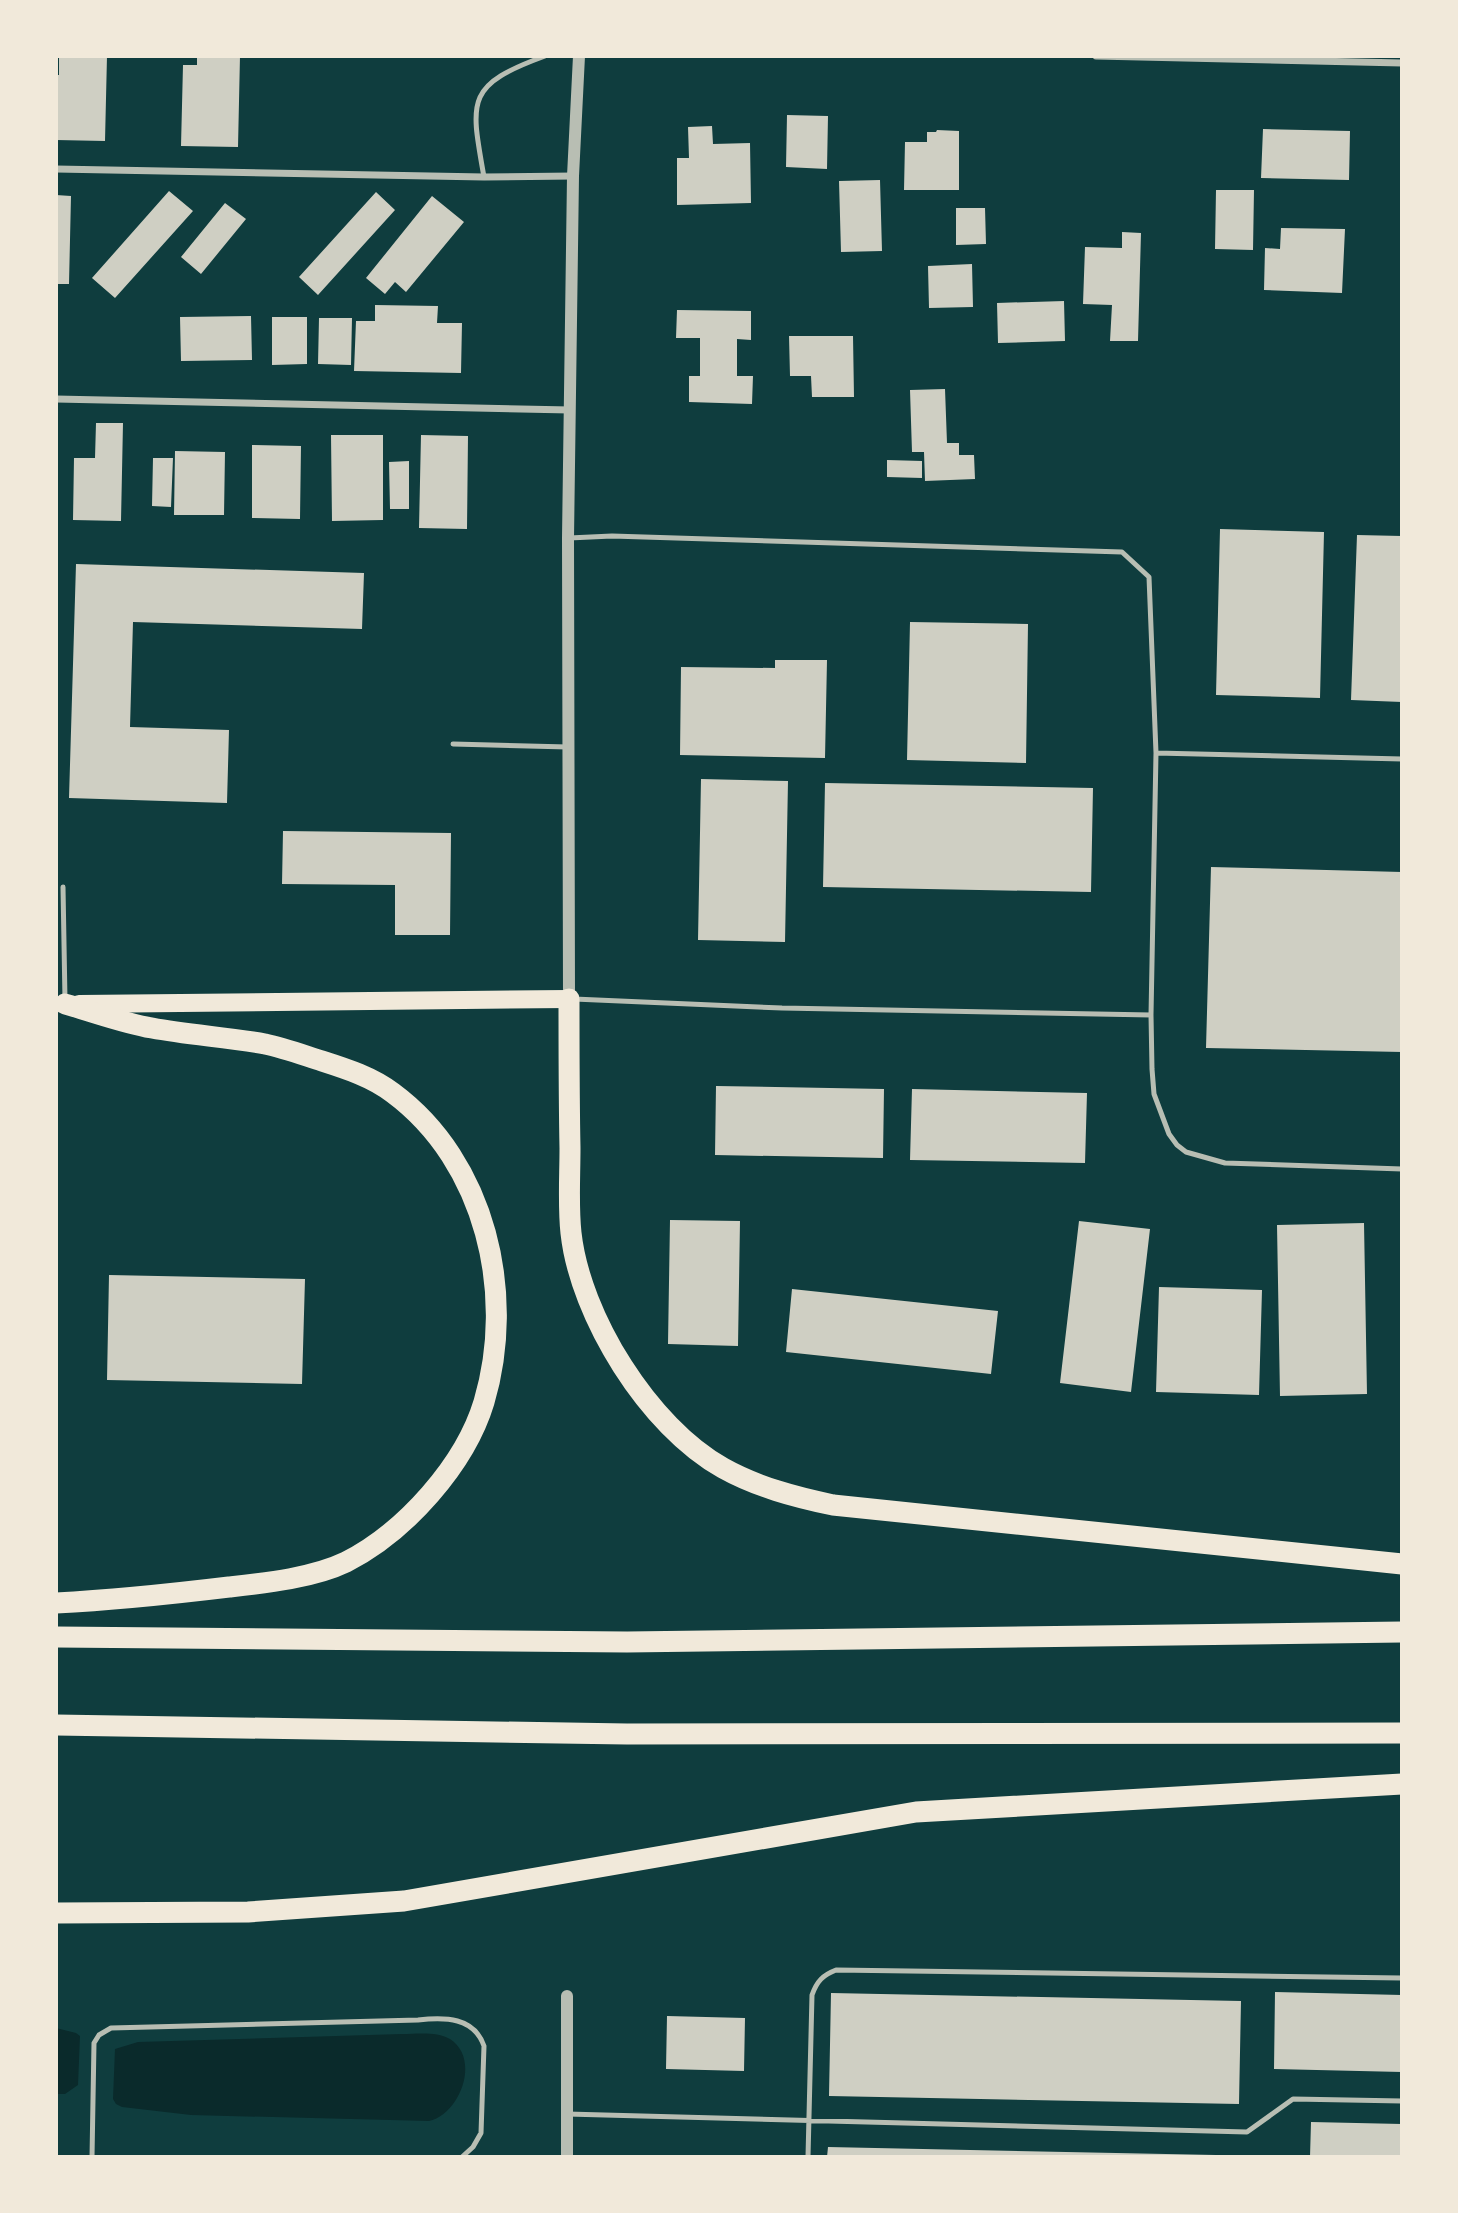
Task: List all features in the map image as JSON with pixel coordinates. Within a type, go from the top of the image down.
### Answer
[{"type":"highway","points":[[569,999],[571,1234],[586,1297],[601,1329],[640,1392],[681,1437],[721,1467],[785,1494],[833,1505],[1402,1564]]},
{"type":"highway","points":[[56,1603],[124,1600],[262,1583],[322,1570],[344,1563],[364,1551],[387,1535],[441,1482],[470,1434],[484,1403],[496,1339],[497,1308],[491,1255],[474,1198],[428,1124],[391,1091],[365,1076],[268,1045],[150,1028],[60,1004]]},
{"type":"highway","points":[[56,1636],[627,1642],[1402,1632]]},
{"type":"highway","points":[[56,1725],[627,1734],[1402,1733]]},
{"type":"highway","points":[[56,1913],[248,1912],[404,1901],[916,1812],[1402,1784]]},
{"type":"main road","points":[[60,1004],[569,999]]},
{"type":"street","points":[[569,999],[568,538],[573,176],[579,56]]},
{"type":"street","points":[[1096,56],[1402,63]]},
{"type":"street","points":[[56,169],[484,177],[573,176]]},
{"type":"street","points":[[56,399],[570,410]]},
{"type":"street","points":[[567,1996],[567,2157]]},
{"type":"lane","points":[[484,177],[475,127],[476,106],[484,89],[512,68],[545,56]]},
{"type":"lane","points":[[568,538],[612,536],[1122,552],[1149,577],[1156,753],[1151,1015],[1154,1094],[1168,1133],[1186,1152],[1210,1160],[1247,1165],[1402,1169]]},
{"type":"lane","points":[[453,744],[568,747]]},
{"type":"lane","points":[[1156,753],[1402,759]]},
{"type":"lane","points":[[60,1004],[63,887]]},
{"type":"lane","points":[[569,999],[782,1008],[1151,1015]]},
{"type":"lane","points":[[808,2157],[812,1995],[816,1984],[825,1974],[836,1970],[1402,1978]]},
{"type":"lane","points":[[92,2157],[94,2043],[99,2035],[111,2028],[418,2020],[440,2017],[462,2022],[479,2034],[484,2046],[481,2133],[462,2157]]},
{"type":"lane","points":[[567,2114],[1247,2132],[1293,2099],[1402,2101]]},
{"type":"water","points":[[56,2028],[80,2036],[78,2085],[65,2094],[56,2094]]},
{"type":"water","points":[[426,2034],[450,2039],[459,2048],[464,2059],[465,2072],[463,2085],[450,2108],[429,2121],[191,2115],[122,2107],[113,2099],[115,2049],[138,2042]]},
{"type":"building","points":[[59,56],[107,56],[105,141],[56,140],[56,75],[59,75]]},
{"type":"building","points":[[197,56],[240,56],[238,147],[181,146],[183,65],[197,65]]},
{"type":"building","points":[[787,115],[828,116],[827,169],[786,167]]},
{"type":"building","points":[[712,126],[713,144],[750,143],[751,203],[677,205],[677,158],[689,158],[688,127]]},
{"type":"building","points":[[1263,129],[1350,131],[1349,180],[1261,178]]},
{"type":"building","points":[[959,131],[959,190],[904,190],[905,142],[927,142],[927,132]]},
{"type":"building","points":[[880,180],[882,251],[841,252],[839,181]]},
{"type":"building","points":[[1216,190],[1254,190],[1253,250],[1215,249]]},
{"type":"building","points":[[169,191],[193,211],[115,298],[92,278]]},
{"type":"building","points":[[376,192],[395,210],[318,295],[299,277]]},
{"type":"building","points":[[56,195],[71,196],[69,284],[56,284]]},
{"type":"building","points":[[432,196],[464,222],[406,292],[395,282],[385,294],[366,278]]},
{"type":"building","points":[[225,203],[246,219],[201,274],[181,257]]},
{"type":"building","points":[[956,208],[985,208],[986,244],[956,245]]},
{"type":"building","points":[[1281,228],[1345,229],[1342,293],[1264,290],[1265,248],[1280,249]]},
{"type":"building","points":[[1122,232],[1141,233],[1138,341],[1110,341],[1112,305],[1083,304],[1085,247],[1122,248]]},
{"type":"building","points":[[972,264],[973,307],[929,308],[928,266]]},
{"type":"building","points":[[1064,301],[1065,341],[998,343],[997,303]]},
{"type":"building","points":[[375,305],[438,306],[437,323],[462,323],[461,373],[354,371],[356,321],[375,321]]},
{"type":"building","points":[[677,310],[751,311],[751,340],[737,339],[737,376],[753,376],[752,404],[689,402],[689,376],[700,376],[700,338],[676,338]]},
{"type":"building","points":[[251,316],[252,360],[181,361],[180,317]]},
{"type":"building","points":[[272,317],[307,317],[307,364],[272,365]]},
{"type":"building","points":[[319,318],[352,318],[351,365],[318,364]]},
{"type":"building","points":[[789,336],[853,336],[854,397],[812,397],[811,376],[790,376]]},
{"type":"building","points":[[945,389],[947,443],[959,443],[959,455],[974,455],[975,479],[925,481],[924,452],[912,452],[910,390]]},
{"type":"building","points":[[96,423],[123,423],[121,521],[73,520],[74,458],[95,458]]},
{"type":"building","points":[[331,435],[383,435],[383,520],[332,521]]},
{"type":"building","points":[[421,435],[468,436],[467,529],[419,528]]},
{"type":"building","points":[[252,445],[301,446],[300,519],[252,518]]},
{"type":"building","points":[[175,451],[225,452],[224,515],[174,515]]},
{"type":"building","points":[[153,458],[173,458],[171,507],[152,506]]},
{"type":"building","points":[[887,460],[922,461],[922,478],[887,477]]},
{"type":"building","points":[[409,461],[409,509],[390,509],[389,462]]},
{"type":"building","points":[[1220,529],[1324,532],[1320,698],[1216,695]]},
{"type":"building","points":[[1357,535],[1402,536],[1402,702],[1351,700]]},
{"type":"building","points":[[76,564],[364,573],[362,629],[133,622],[130,727],[229,730],[227,803],[69,798]]},
{"type":"building","points":[[910,622],[1028,624],[1026,763],[907,760]]},
{"type":"building","points":[[775,660],[827,660],[825,758],[680,755],[681,667],[775,668]]},
{"type":"building","points":[[701,779],[788,781],[785,942],[698,940]]},
{"type":"building","points":[[825,783],[1093,788],[1091,892],[823,887]]},
{"type":"building","points":[[283,831],[451,833],[450,935],[395,935],[395,885],[282,884]]},
{"type":"building","points":[[1211,867],[1402,872],[1402,1052],[1206,1048]]},
{"type":"building","points":[[716,1086],[884,1089],[883,1158],[715,1155]]},
{"type":"building","points":[[912,1089],[1087,1093],[1085,1163],[910,1160]]},
{"type":"building","points":[[670,1220],[740,1221],[738,1346],[668,1344]]},
{"type":"building","points":[[1079,1221],[1150,1229],[1131,1392],[1060,1383]]},
{"type":"building","points":[[1364,1223],[1367,1394],[1280,1396],[1277,1225]]},
{"type":"building","points":[[109,1275],[305,1279],[302,1384],[107,1380]]},
{"type":"building","points":[[1159,1287],[1262,1290],[1259,1395],[1156,1392]]},
{"type":"building","points":[[792,1289],[998,1311],[991,1374],[786,1352]]},
{"type":"building","points":[[1275,1992],[1402,1995],[1402,2072],[1274,2069]]},
{"type":"building","points":[[831,1993],[1241,2001],[1239,2104],[829,2096]]},
{"type":"building","points":[[667,2016],[745,2018],[744,2071],[666,2069]]},
{"type":"building","points":[[1311,2122],[1402,2124],[1402,2157],[1310,2157]]},
{"type":"building","points":[[828,2147],[1216,2155],[1216,2157],[827,2157]]}]
